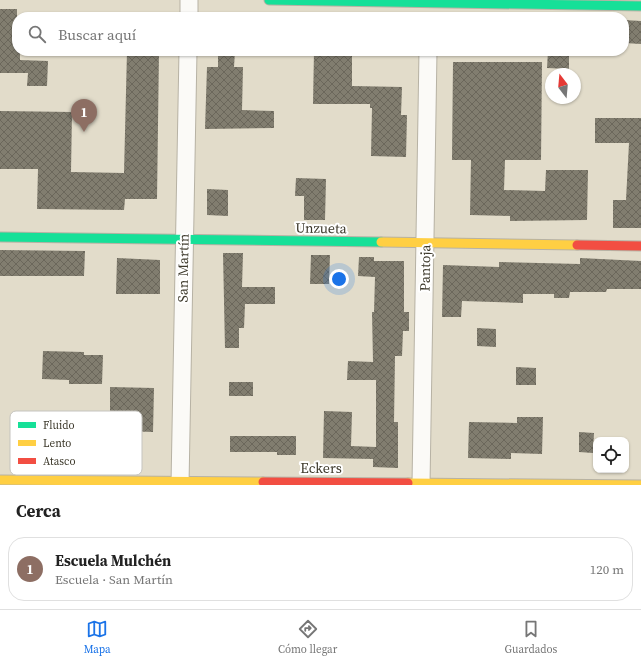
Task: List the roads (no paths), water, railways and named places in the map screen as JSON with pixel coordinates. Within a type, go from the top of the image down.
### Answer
[{"type":"street","points":[[189,0],[189,12]]},
{"type":"street","points":[[269,0],[429,7],[641,6]]},
{"type":"street","name":"San Martín","points":[[180,483],[188,56]]},
{"type":"street","name":"Pantoja","points":[[421,484],[428,56]]},
{"type":"street","name":"Unzueta","points":[[0,237],[641,246]]},
{"type":"street","name":"Eckers","points":[[0,480],[180,483],[641,485]]},
{"type":"place","name":"Escuela Mulchén","points":[[84,132]]}]
